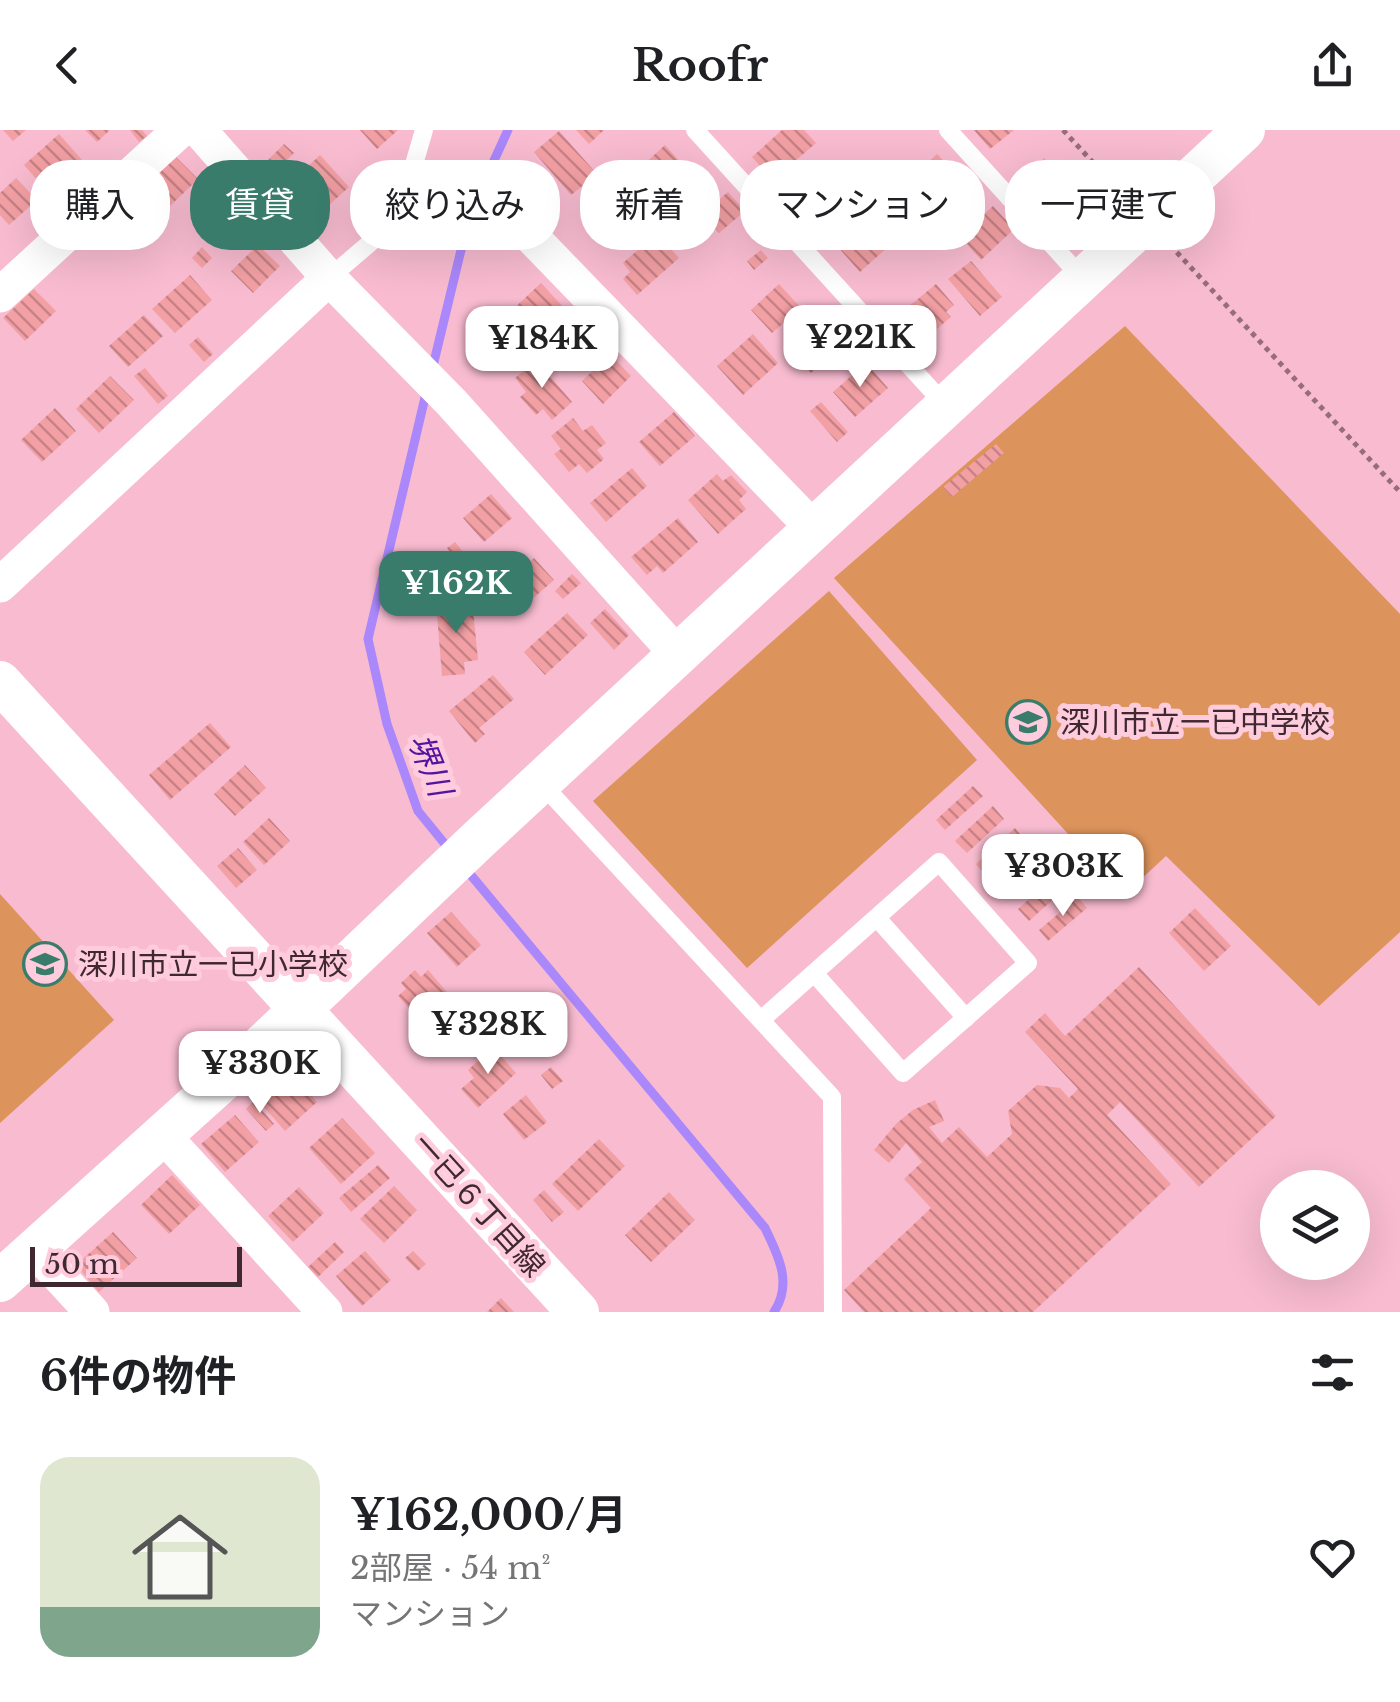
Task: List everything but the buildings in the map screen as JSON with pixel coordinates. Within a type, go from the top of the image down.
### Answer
[{"type":"street","points":[[0,295],[180,130]]},
{"type":"street","points":[[199,130],[329,278],[452,402],[678,655]]},
{"type":"street","points":[[1212,160],[1244,130]]},
{"type":"street","points":[[544,250],[814,529]]},
{"type":"street","points":[[0,1280],[300,1009],[478,839],[1115,250]]},
{"type":"street","points":[[0,586],[329,278]]},
{"type":"street","name":"一已６丁目線","points":[[0,682],[578,1312]]},
{"type":"street","points":[[160,1133],[326,1312]]},
{"type":"street","points":[[34,1249],[92,1312]]},
{"type":"lane","points":[[329,278],[398,219],[424,130]]},
{"type":"lane","points":[[695,130],[946,406]]},
{"type":"lane","points":[[948,130],[1083,280]]},
{"type":"lane","points":[[541,782],[832,1097],[833,1312]]},
{"type":"lane","points":[[761,1020],[939,862],[1028,963],[904,1074],[814,973]]},
{"type":"lane","points":[[877,918],[966,1018]]},
{"type":"path","points":[[1063,130],[1091,160]]},
{"type":"path","points":[[1175,250],[1400,492]]},
{"type":"shaded area","points":[[1125,326],[1400,614],[1400,932],[1319,1006],[1166,856],[1124,895],[834,578]]},
{"type":"shaded area","points":[[829,591],[977,760],[747,968],[593,801]]},
{"type":"shaded area","points":[[0,894],[114,1020],[0,1123]]},
{"type":"waterway","name":"堺川","points":[[432,370],[470,213],[508,130]]},
{"type":"waterway","name":"堺川","points":[[427,389],[368,639],[387,724],[418,811],[449,849]]},
{"type":"waterway","name":"堺川","points":[[465,868],[765,1228],[779,1259],[783,1280],[774,1312]]},
{"type":"place","name":"深川市立一已中学校","points":[[1028,722]]},
{"type":"place","name":"深川市立一已小学校","points":[[45,964]]}]
